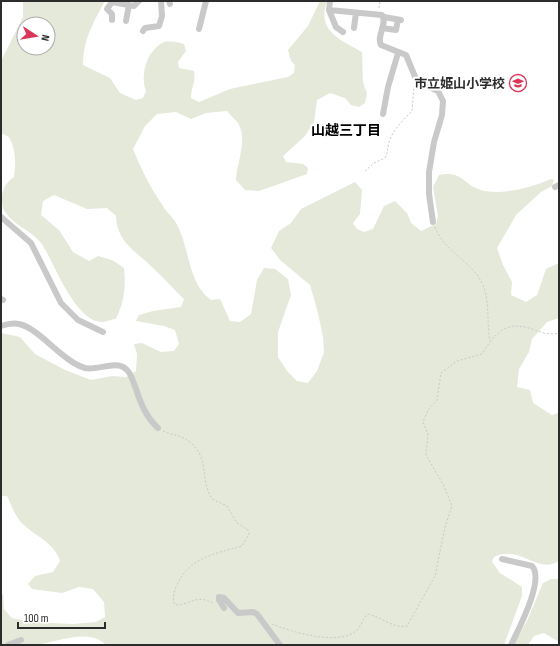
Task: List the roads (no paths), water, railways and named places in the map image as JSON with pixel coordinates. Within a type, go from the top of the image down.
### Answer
[{"type":"street","points":[[112,20],[112,14],[107,9],[112,2],[134,6],[139,1]]},
{"type":"street","points":[[143,31],[145,28],[159,26],[162,16],[161,1]]},
{"type":"street","points":[[199,29],[206,1]]},
{"type":"street","points":[[330,1],[329,10],[333,22],[343,32]]},
{"type":"street","points":[[126,21],[129,5]]},
{"type":"street","points":[[329,10],[377,14],[384,18],[400,20],[396,30],[382,28]]},
{"type":"street","points":[[354,28],[356,13]]},
{"type":"street","points":[[384,18],[379,40],[381,45],[406,55],[409,58],[416,79],[438,91],[443,101],[442,116],[434,142],[429,172],[429,194],[434,222]]},
{"type":"street","points":[[383,114],[388,87],[398,53]]},
{"type":"street","points":[[1,217],[31,243],[61,303],[78,320],[103,332]]},
{"type":"street","points":[[1,326],[10,324],[22,325],[60,353],[85,368],[94,369],[120,366],[126,368],[131,375],[146,415],[158,428]]},
{"type":"street","points":[[502,559],[532,566],[536,574],[524,620],[511,645]]},
{"type":"street","points":[[224,608],[218,600],[221,597],[238,612],[253,612],[263,619],[280,645]]},
{"type":"street","points":[[8,645],[21,640]]},
{"type":"place","name":"市立姫山小学校","points":[[518,83]]},
{"type":"district","name":"山越三丁目","points":[[346,130]]}]
